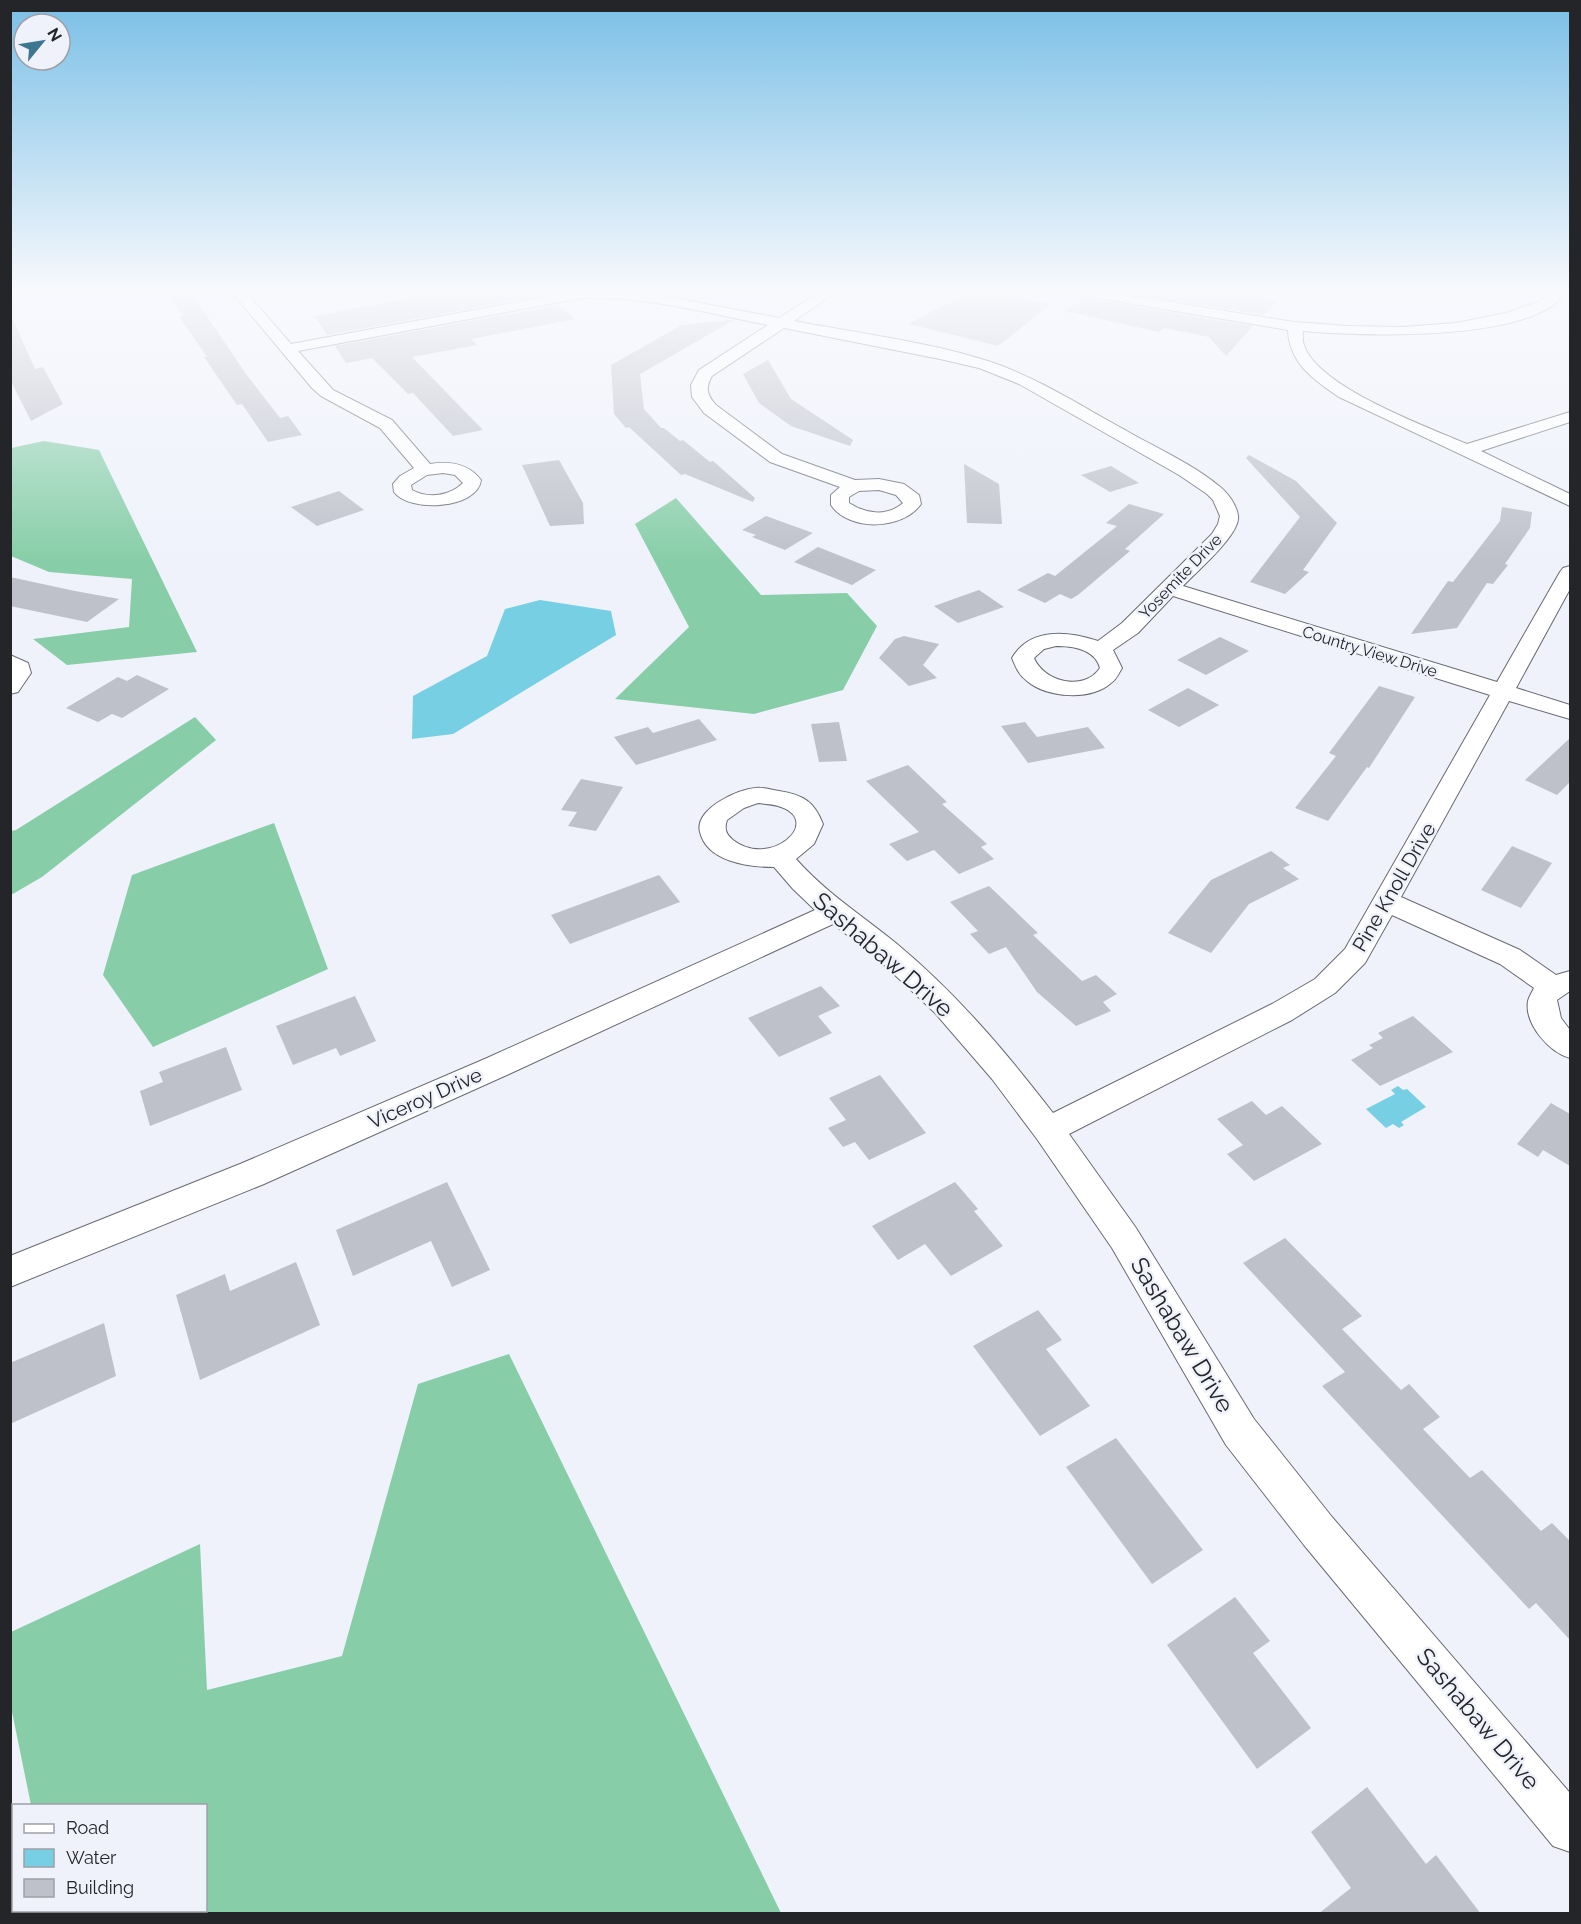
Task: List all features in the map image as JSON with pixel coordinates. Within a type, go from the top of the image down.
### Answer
[{"type":"street","points":[[316,381],[327,393],[386,424],[425,470]]},
{"type":"street","points":[[701,381],[699,385],[700,397],[710,409],[776,458],[855,486]]},
{"type":"street","name":"Yosemite Drive","points":[[1024,381],[1185,471],[1213,490],[1227,508],[1228,524],[1220,537],[1130,628],[1099,650]]},
{"type":"street","points":[[1326,381],[1345,394],[1406,424],[1467,450],[1570,501]]},
{"type":"street","points":[[1467,450],[1570,417]]},
{"type":"street","name":"Pine Knoll Drive","points":[[1048,1130],[1282,1012],[1325,986],[1355,957],[1388,902],[1570,572]]},
{"type":"street","name":"Country View Drive","points":[[1170,589],[1570,712]]},
{"type":"street","points":[[10,661],[20,668],[20,673],[10,687]]},
{"type":"street","name":"Sashabaw Drive","points":[[779,856],[802,883],[835,912],[887,951],[945,1005],[1003,1071],[1048,1130],[1124,1238],[1240,1432],[1318,1531],[1570,1829]]},
{"type":"street","points":[[1388,902],[1510,957],[1562,984],[1544,996],[1542,1009],[1547,1024],[1570,1047]]},
{"type":"street","name":"Viceroy Drive","points":[[10,1272],[252,1174],[498,1066],[835,912]]},
{"type":"green space","points":[[44,441],[99,450],[197,652],[67,665],[33,639],[129,627],[132,579],[49,572],[11,556],[11,448]]},
{"type":"green space","points":[[676,498],[761,595],[847,593],[877,626],[843,690],[754,714],[615,699],[689,627],[635,524]]},
{"type":"green space","points":[[195,717],[216,740],[42,877],[11,895],[11,831]]},
{"type":"green space","points":[[274,823],[328,969],[153,1047],[103,975],[132,875]]},
{"type":"green space","points":[[509,1354],[781,1913],[54,1913],[207,1912],[207,1804],[31,1804],[11,1707],[11,1632],[200,1544],[207,1690],[342,1656],[418,1384]]},
{"type":"water","points":[[540,600],[611,611],[616,635],[453,734],[412,739],[413,696],[487,656],[505,609]]},
{"type":"water","points":[[1398,1086],[1403,1090],[1407,1089],[1426,1107],[1401,1122],[1404,1125],[1399,1128],[1393,1124],[1386,1128],[1366,1109],[1395,1094],[1391,1090]]},
{"type":"building","points":[[11,381],[50,381],[63,404],[31,421]]},
{"type":"building","points":[[220,381],[251,381],[280,418],[288,416],[302,435],[268,442],[242,404],[237,405]]},
{"type":"building","points":[[395,381],[435,381],[483,430],[453,436],[413,393],[408,394]]},
{"type":"building","points":[[612,381],[641,381],[644,409],[661,428],[680,441],[683,440],[710,462],[713,461],[755,498],[753,502],[685,474],[681,475],[629,427],[626,428],[614,414]]},
{"type":"building","points":[[747,381],[780,381],[791,399],[853,440],[850,446],[791,426],[759,403]]},
{"type":"building","points":[[1249,455],[1296,481],[1337,523],[1303,570],[1309,572],[1285,594],[1250,582],[1300,517],[1246,458]]},
{"type":"building","points":[[559,460],[583,503],[584,524],[550,526],[522,465]]},
{"type":"building","points":[[964,464],[999,484],[1002,524],[967,523]]},
{"type":"building","points":[[1111,466],[1139,483],[1110,492],[1081,475]]},
{"type":"building","points":[[339,491],[364,510],[317,526],[291,507]]},
{"type":"building","points":[[1129,504],[1164,514],[1125,549],[1130,551],[1078,595],[1071,599],[1060,594],[1045,603],[1017,590],[1048,573],[1055,576],[1117,526],[1106,523]]},
{"type":"building","points":[[1502,507],[1532,512],[1530,528],[1505,564],[1508,565],[1493,584],[1487,583],[1457,628],[1411,634],[1448,581],[1453,582],[1500,521]]},
{"type":"building","points":[[766,516],[813,533],[785,550],[752,537],[756,535],[742,530]]},
{"type":"building","points":[[818,547],[876,570],[852,585],[794,562]]},
{"type":"building","points":[[10,577],[119,599],[87,622],[10,606]]},
{"type":"building","points":[[979,590],[1004,607],[958,623],[934,606]]},
{"type":"building","points":[[904,636],[939,644],[923,665],[937,678],[909,686],[879,658],[895,639]]},
{"type":"building","points":[[1220,637],[1249,651],[1206,675],[1177,660]]},
{"type":"building","points":[[137,675],[169,689],[122,718],[112,714],[98,722],[66,708],[118,677],[127,681]]},
{"type":"building","points":[[1379,686],[1415,697],[1369,768],[1367,767],[1328,821],[1295,808],[1336,756],[1329,753]]},
{"type":"building","points":[[1188,688],[1219,705],[1179,727],[1148,710]]},
{"type":"building","points":[[699,719],[717,740],[636,765],[614,737],[648,727],[653,733]]},
{"type":"building","points":[[839,722],[847,761],[819,762],[811,724]]},
{"type":"building","points":[[1025,722],[1037,737],[1088,727],[1105,748],[1028,763],[1001,726]]},
{"type":"building","points":[[1570,738],[1570,782],[1557,795],[1525,780]]},
{"type":"building","points":[[908,765],[947,802],[942,804],[987,844],[981,847],[994,859],[959,874],[934,850],[907,861],[889,844],[919,832],[866,781]]},
{"type":"building","points":[[581,779],[623,787],[596,831],[568,826],[577,812],[561,810]]},
{"type":"building","points":[[1512,846],[1552,863],[1521,908],[1481,890]]},
{"type":"building","points":[[1271,851],[1290,865],[1283,868],[1299,879],[1249,904],[1211,953],[1168,933],[1211,880]]},
{"type":"building","points":[[659,875],[680,902],[570,944],[551,915]]},
{"type":"building","points":[[989,886],[1038,933],[1033,935],[1082,981],[1096,975],[1117,994],[1103,1002],[1111,1011],[1076,1026],[1037,992],[1006,947],[989,954],[970,934],[978,931],[950,902]]},
{"type":"building","points":[[821,986],[840,1006],[818,1016],[832,1033],[779,1057],[748,1018]]},
{"type":"building","points":[[355,996],[376,1041],[340,1056],[336,1048],[293,1065],[276,1026]]},
{"type":"building","points":[[1413,1016],[1453,1052],[1380,1086],[1351,1060],[1373,1048],[1369,1045],[1383,1038],[1378,1033]]},
{"type":"building","points":[[226,1047],[242,1090],[150,1126],[140,1091],[163,1082],[159,1072]]},
{"type":"building","points":[[880,1075],[926,1133],[869,1160],[855,1142],[843,1147],[828,1128],[846,1120],[829,1098]]},
{"type":"building","points":[[1252,1101],[1266,1115],[1282,1106],[1322,1144],[1254,1181],[1227,1154],[1243,1145],[1217,1119]]},
{"type":"building","points":[[1551,1103],[1570,1114],[1570,1166],[1543,1150],[1538,1157],[1517,1144]]},
{"type":"building","points":[[447,1182],[490,1270],[452,1287],[431,1241],[353,1276],[336,1230]]},
{"type":"building","points":[[955,1182],[978,1209],[974,1211],[1003,1246],[951,1276],[925,1244],[898,1260],[872,1226]]},
{"type":"building","points":[[1285,1238],[1362,1316],[1342,1329],[1401,1390],[1409,1384],[1440,1417],[1423,1429],[1470,1478],[1482,1470],[1541,1531],[1552,1523],[1570,1541],[1570,1640],[1536,1603],[1529,1609],[1322,1386],[1345,1372],[1243,1263]]},
{"type":"building","points":[[296,1262],[320,1325],[200,1380],[176,1295],[225,1274],[230,1291]]},
{"type":"building","points":[[1038,1310],[1062,1340],[1046,1349],[1090,1406],[1040,1436],[973,1346]]},
{"type":"building","points":[[104,1323],[116,1376],[10,1424],[10,1363]]},
{"type":"building","points":[[1116,1438],[1203,1550],[1152,1584],[1066,1467]]},
{"type":"building","points":[[1235,1597],[1270,1641],[1253,1653],[1311,1728],[1257,1769],[1167,1645]]},
{"type":"building","points":[[1367,1787],[1426,1864],[1436,1855],[1481,1914],[1318,1914],[1351,1888],[1311,1832]]}]
